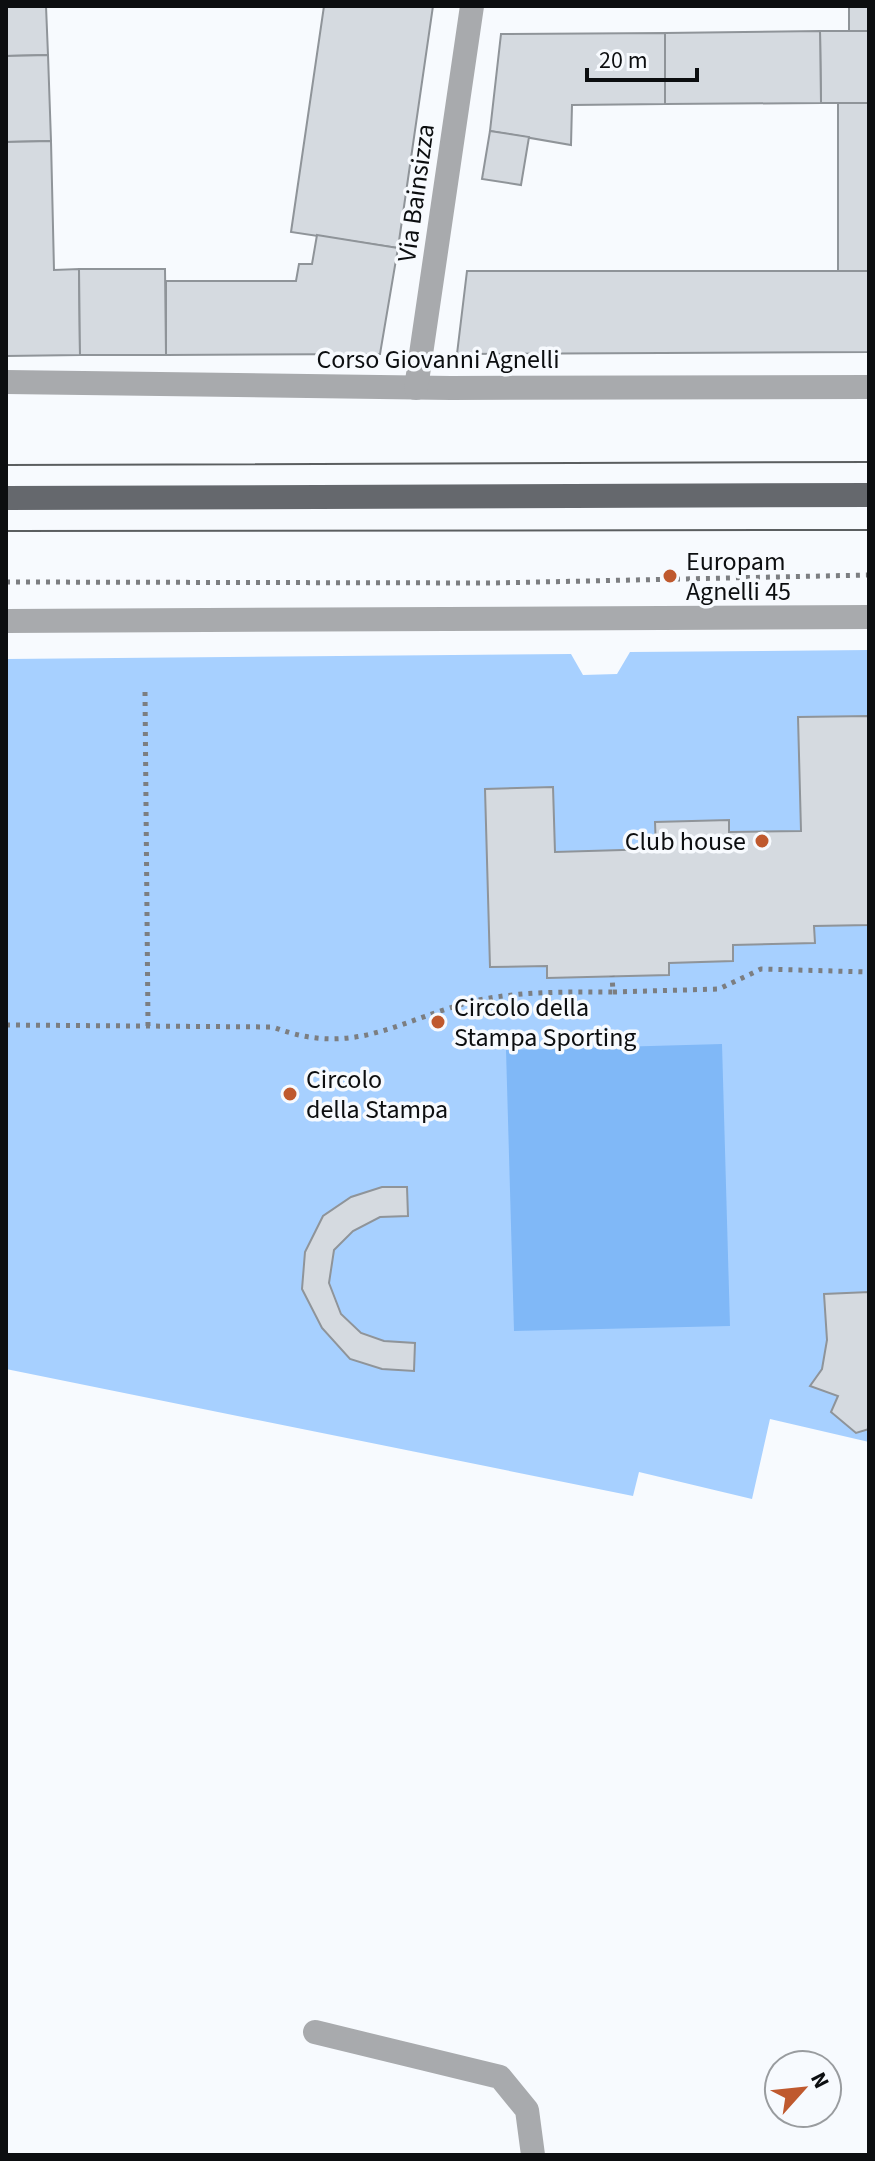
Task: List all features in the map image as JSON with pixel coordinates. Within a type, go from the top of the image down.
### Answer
[{"type":"main road","points":[[6,498],[869,495]]},
{"type":"street","name":"Via Bainsizza","points":[[416,388],[472,6]]},
{"type":"street","name":"Corso Giovanni Agnelli","points":[[6,382],[416,388],[869,387]]},
{"type":"street","points":[[6,621],[869,617]]},
{"type":"street","points":[[315,2032],[500,2077],[527,2110],[533,2155]]},
{"type":"path","points":[[6,582],[492,583],[869,575]]},
{"type":"path","points":[[145,692],[148,1026]]},
{"type":"path","points":[[6,1025],[273,1027],[300,1037],[354,1040],[478,1000],[528,992],[719,989],[761,969],[869,972]]},
{"type":"path","points":[[612,976],[613,992]]},
{"type":"shaded area","name":"Circolo della Stampa Sporting","points":[[869,650],[869,1442],[770,1419],[752,1499],[639,1472],[633,1496],[6,1369],[6,659],[571,654],[583,675],[617,674],[630,652]]},
{"type":"shaded area","points":[[722,1044],[730,1326],[514,1331],[506,1050]]},
{"type":"building","points":[[6,6],[46,6],[48,55],[6,56]]},
{"type":"building","points":[[324,6],[433,6],[398,248],[291,232]]},
{"type":"building","points":[[849,6],[869,6],[869,31],[849,31]]},
{"type":"building","points":[[820,31],[869,31],[869,103],[821,103]]},
{"type":"building","points":[[820,31],[821,103],[665,104],[665,33]]},
{"type":"building","points":[[665,33],[665,104],[572,105],[571,145],[490,131],[501,34]]},
{"type":"building","points":[[48,55],[51,141],[6,142],[6,56]]},
{"type":"building","points":[[838,103],[869,103],[869,271],[838,271]]},
{"type":"building","points":[[490,131],[529,137],[521,185],[482,179]]},
{"type":"building","points":[[51,141],[54,270],[79,269],[80,355],[6,356],[6,142]]},
{"type":"building","points":[[317,235],[398,248],[380,354],[166,355],[166,281],[296,281],[299,264],[312,264]]},
{"type":"building","points":[[79,269],[165,269],[166,355],[80,355]]},
{"type":"building","points":[[467,271],[869,271],[869,352],[457,354]]},
{"type":"building","name":"Club house","points":[[869,716],[869,925],[814,926],[815,943],[733,945],[733,961],[669,963],[669,975],[547,978],[547,966],[490,967],[485,789],[553,787],[555,852],[656,849],[655,822],[729,820],[729,832],[801,831],[798,717]]},
{"type":"building","points":[[382,1187],[407,1187],[408,1216],[380,1217],[353,1231],[334,1250],[329,1283],[341,1314],[361,1333],[384,1341],[415,1343],[414,1371],[382,1369],[350,1359],[322,1328],[302,1289],[305,1252],[323,1216],[351,1197]]},
{"type":"building","points":[[869,1292],[869,1429],[856,1433],[831,1412],[838,1396],[810,1386],[822,1369],[827,1340],[824,1294]]},
{"type":"tram line","points":[[6,465],[869,462]]},
{"type":"tram line","points":[[6,531],[869,530]]},
{"type":"place","name":"Europam Agnelli 45","points":[[670,576]]},
{"type":"place","name":"Club house","points":[[762,841]]},
{"type":"place","name":"Circolo della Stampa Sporting","points":[[438,1022]]},
{"type":"place","name":"Circolo della Stampa","points":[[290,1094]]}]
